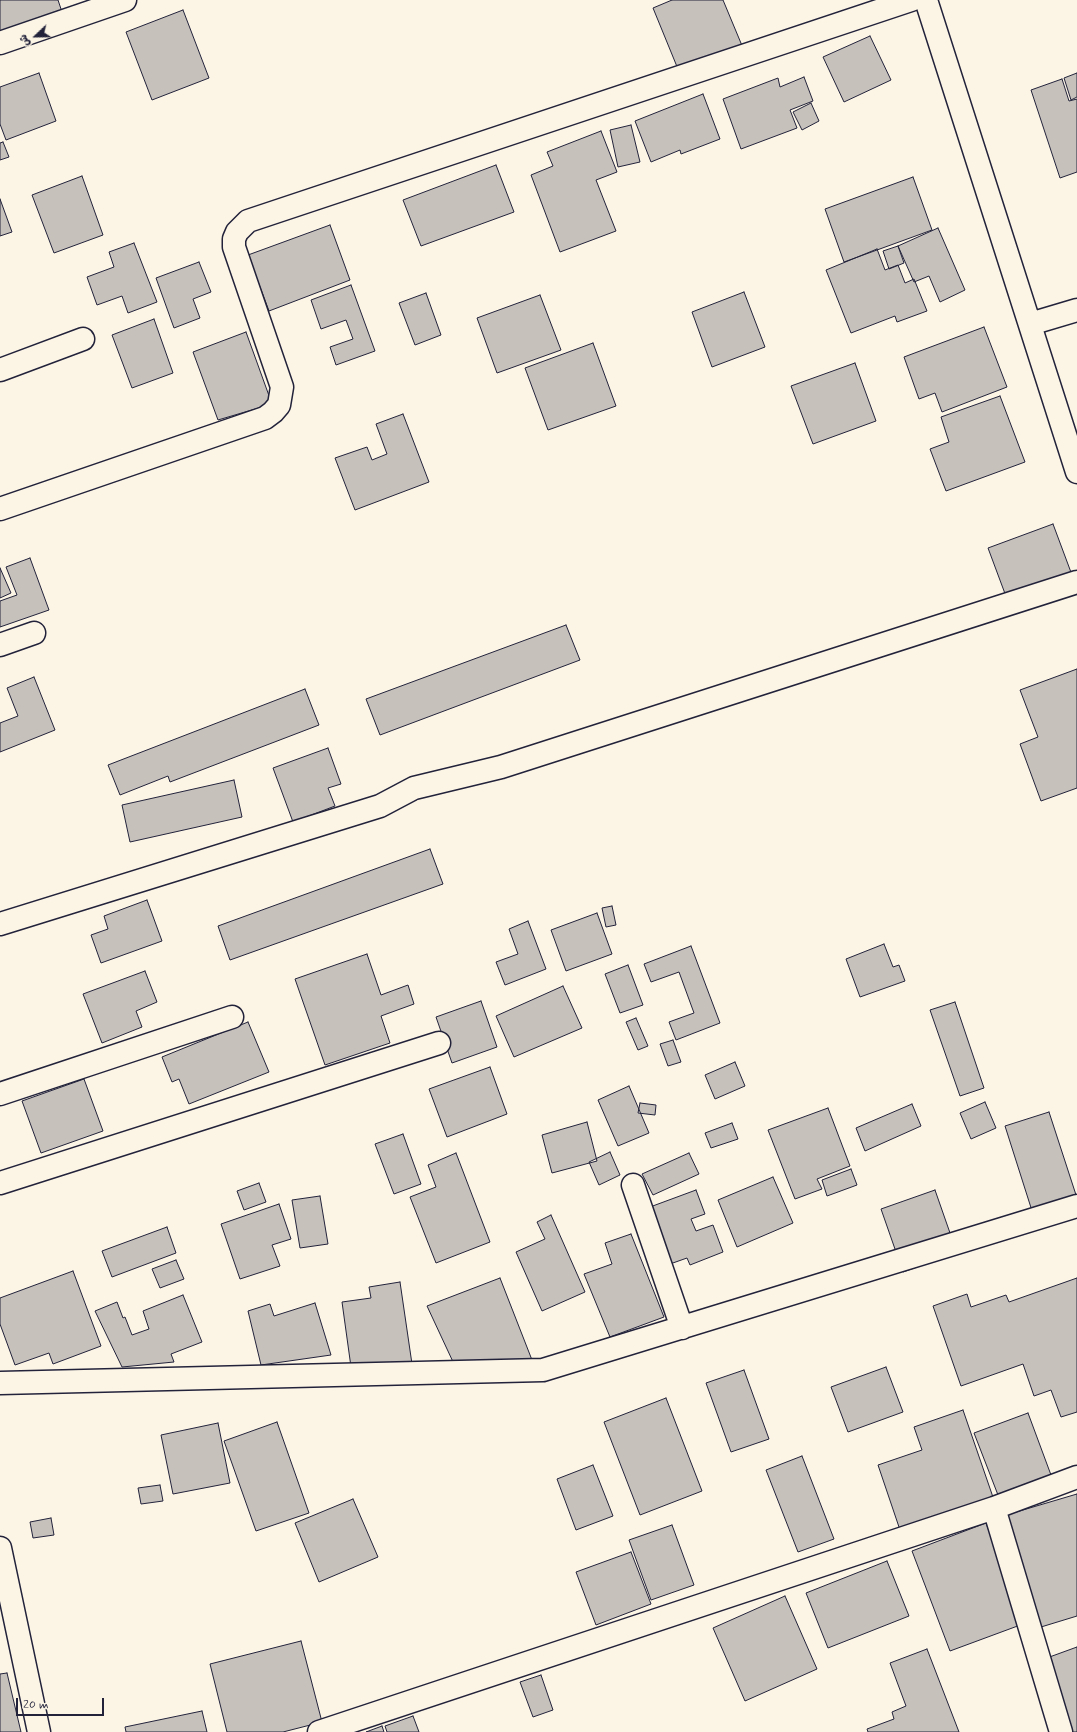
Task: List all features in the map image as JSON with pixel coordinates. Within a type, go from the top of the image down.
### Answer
[{"type":"street","points":[[0,42],[125,0]]},
{"type":"street","points":[[0,509],[265,418],[273,412],[279,404],[282,386],[234,248],[234,239],[237,232],[248,221],[911,0]]},
{"type":"street","points":[[926,0],[1077,472]]},
{"type":"street","points":[[1030,324],[1077,310]]},
{"type":"street","points":[[0,370],[82,339]]},
{"type":"street","points":[[0,924],[380,806],[414,788],[501,767],[1077,582]]},
{"type":"street","points":[[0,646],[34,633]]},
{"type":"street","points":[[0,1094],[232,1017]]},
{"type":"street","points":[[0,1183],[439,1043]]},
{"type":"street","points":[[633,1185],[682,1328]]},
{"type":"street","points":[[0,1384],[543,1370],[1077,1206]]},
{"type":"street","points":[[319,1732],[994,1508],[1077,1478]]},
{"type":"street","points":[[994,1508],[1061,1732]]},
{"type":"street","points":[[0,1548],[39,1732]]},
{"type":"building","points":[[0,0],[58,0],[62,12],[0,35]]},
{"type":"building","points":[[672,0],[723,0],[743,48],[680,74],[653,8]]},
{"type":"building","points":[[183,10],[209,78],[152,100],[126,32]]},
{"type":"building","points":[[870,36],[891,80],[844,102],[823,57]]},
{"type":"building","points":[[39,73],[56,121],[6,140],[0,124],[0,87]]},
{"type":"building","points":[[1077,73],[1077,97],[1071,100],[1064,78]]},
{"type":"building","points":[[804,77],[813,101],[790,110],[797,128],[741,149],[723,99],[778,78],[780,87]]},
{"type":"building","points":[[1062,79],[1069,101],[1077,99],[1077,172],[1060,178],[1031,90]]},
{"type":"building","points":[[703,94],[720,139],[681,154],[680,150],[651,162],[635,121]]},
{"type":"building","points":[[811,103],[819,121],[802,130],[793,112]]},
{"type":"building","points":[[631,125],[640,162],[618,167],[610,130]]},
{"type":"building","points":[[601,131],[617,172],[596,180],[616,231],[560,252],[531,175],[553,166],[547,152]]},
{"type":"building","points":[[3,142],[9,157],[0,160],[0,143]]},
{"type":"building","points":[[496,165],[514,212],[421,246],[403,200]]},
{"type":"building","points":[[82,176],[103,235],[54,253],[32,195]]},
{"type":"building","points":[[913,177],[932,230],[844,262],[825,209]]},
{"type":"building","points":[[0,199],[12,232],[0,236]]},
{"type":"building","points":[[330,225],[350,280],[269,311],[248,255]]},
{"type":"building","points":[[938,228],[965,290],[940,302],[929,276],[914,282],[898,246]]},
{"type":"building","points":[[134,243],[157,302],[128,313],[122,296],[97,305],[87,277],[114,267],[109,252]]},
{"type":"building","points":[[898,246],[904,263],[889,269],[883,251]]},
{"type":"building","points":[[877,249],[885,270],[898,265],[905,283],[914,279],[927,311],[897,322],[895,316],[851,333],[826,270]]},
{"type":"building","points":[[199,262],[211,292],[193,299],[200,318],[174,328],[156,278]]},
{"type":"building","points":[[351,285],[375,351],[336,365],[330,347],[353,339],[346,320],[321,329],[311,300]]},
{"type":"building","points":[[744,292],[765,347],[712,367],[692,312]]},
{"type":"building","points":[[426,293],[441,335],[415,345],[399,303]]},
{"type":"building","points":[[540,295],[561,350],[497,373],[477,318]]},
{"type":"building","points":[[154,319],[173,373],[132,388],[112,335]]},
{"type":"building","points":[[984,327],[1007,387],[942,412],[935,393],[919,399],[904,357]]},
{"type":"building","points":[[246,332],[272,404],[218,420],[193,352]]},
{"type":"building","points":[[593,343],[616,406],[548,430],[525,368]]},
{"type":"building","points":[[855,363],[876,421],[813,444],[791,386]]},
{"type":"building","points":[[1000,396],[1025,462],[946,491],[930,449],[949,442],[941,417]]},
{"type":"building","points":[[403,414],[429,482],[355,510],[335,458],[367,447],[372,460],[387,454],[376,424]]},
{"type":"building","points":[[1053,524],[1072,575],[1007,599],[988,548]]},
{"type":"building","points":[[30,558],[49,610],[0,627],[0,601],[17,595],[6,567]]},
{"type":"building","points":[[0,568],[11,593],[0,598]]},
{"type":"building","points":[[566,625],[580,660],[380,735],[366,699]]},
{"type":"building","points":[[1077,669],[1077,788],[1041,801],[1020,744],[1038,737],[1020,690]]},
{"type":"building","points":[[34,677],[55,730],[0,752],[0,723],[18,716],[7,688]]},
{"type":"building","points":[[305,689],[319,725],[170,782],[168,776],[120,795],[108,765]]},
{"type":"building","points":[[328,748],[341,784],[328,788],[335,806],[293,822],[273,768]]},
{"type":"building","points":[[234,780],[242,817],[130,842],[122,805]]},
{"type":"building","points":[[430,849],[443,884],[230,960],[218,926]]},
{"type":"building","points":[[147,900],[162,941],[101,963],[91,935],[108,929],[104,916]]},
{"type":"building","points":[[612,906],[616,925],[606,927],[602,908]]},
{"type":"building","points":[[597,913],[612,954],[566,971],[551,930]]},
{"type":"building","points":[[528,921],[546,969],[505,985],[496,962],[518,954],[509,929]]},
{"type":"building","points":[[884,944],[893,967],[899,965],[905,981],[860,997],[846,959]]},
{"type":"building","points":[[691,946],[720,1023],[676,1040],[669,1022],[694,1013],[679,972],[651,982],[644,964]]},
{"type":"building","points":[[367,954],[381,995],[408,985],[414,1004],[381,1016],[390,1043],[325,1065],[295,979]]},
{"type":"building","points":[[628,965],[643,1005],[620,1013],[605,974]]},
{"type":"building","points":[[145,971],[157,1002],[136,1011],[142,1027],[102,1043],[83,994]]},
{"type":"building","points":[[563,986],[582,1028],[514,1057],[496,1016]]},
{"type":"building","points":[[481,1001],[497,1047],[452,1063],[436,1017]]},
{"type":"building","points":[[955,1002],[984,1088],[960,1096],[930,1010]]},
{"type":"building","points":[[636,1018],[648,1046],[638,1050],[626,1022]]},
{"type":"building","points":[[248,1022],[269,1072],[189,1104],[179,1079],[172,1082],[162,1057]]},
{"type":"building","points":[[673,1040],[681,1062],[668,1066],[660,1044]]},
{"type":"building","points":[[735,1062],[745,1086],[715,1099],[705,1075]]},
{"type":"building","points":[[490,1067],[507,1114],[447,1137],[429,1089]]},
{"type":"building","points":[[84,1079],[103,1131],[41,1153],[22,1101]]},
{"type":"building","points":[[629,1086],[649,1133],[618,1146],[598,1100]]},
{"type":"building","points":[[985,1102],[996,1128],[971,1139],[960,1113]]},
{"type":"building","points":[[640,1103],[656,1105],[655,1115],[638,1113]]},
{"type":"building","points":[[912,1104],[921,1126],[865,1151],[856,1128]]},
{"type":"building","points":[[828,1108],[850,1166],[817,1179],[822,1189],[795,1199],[768,1130]]},
{"type":"building","points":[[1049,1112],[1077,1198],[1033,1214],[1005,1126]]},
{"type":"building","points":[[587,1122],[597,1161],[552,1173],[542,1135]]},
{"type":"building","points":[[732,1123],[738,1139],[711,1148],[705,1133]]},
{"type":"building","points":[[403,1134],[421,1184],[394,1194],[375,1144]]},
{"type":"building","points":[[610,1152],[620,1175],[599,1185],[589,1162]]},
{"type":"building","points":[[456,1153],[490,1242],[436,1263],[410,1197],[436,1187],[428,1165]]},
{"type":"building","points":[[689,1153],[699,1174],[653,1195],[642,1174]]},
{"type":"building","points":[[851,1169],[857,1185],[827,1196],[822,1180]]},
{"type":"building","points":[[773,1177],[793,1223],[737,1247],[718,1200]]},
{"type":"building","points":[[259,1183],[266,1202],[244,1210],[237,1191]]},
{"type":"building","points":[[696,1190],[705,1214],[691,1219],[696,1231],[713,1225],[723,1252],[690,1265],[687,1258],[670,1264],[650,1207]]},
{"type":"building","points":[[935,1190],[957,1253],[903,1272],[881,1209]]},
{"type":"building","points":[[320,1196],[328,1244],[300,1248],[292,1200]]},
{"type":"building","points":[[279,1204],[291,1239],[272,1245],[280,1266],[240,1279],[221,1224]]},
{"type":"building","points":[[551,1215],[585,1292],[542,1311],[516,1252],[545,1239],[537,1222]]},
{"type":"building","points":[[167,1227],[176,1253],[112,1277],[102,1251]]},
{"type":"building","points":[[631,1234],[664,1317],[610,1337],[584,1274],[612,1264],[605,1243]]},
{"type":"building","points":[[176,1260],[184,1279],[160,1288],[152,1269]]},
{"type":"building","points":[[73,1271],[101,1346],[53,1364],[49,1353],[15,1365],[0,1324],[0,1298]]},
{"type":"building","points":[[500,1278],[532,1360],[454,1364],[427,1306]]},
{"type":"building","points":[[1077,1278],[1077,1412],[1061,1417],[1051,1390],[1034,1396],[1023,1364],[961,1386],[933,1306],[967,1294],[971,1307],[1006,1295],[1009,1302]]},
{"type":"building","points":[[400,1282],[412,1364],[383,1368],[382,1363],[351,1367],[342,1302],[371,1298],[369,1287]]},
{"type":"building","points":[[183,1295],[202,1342],[171,1354],[174,1362],[122,1367],[95,1311],[117,1302],[132,1335],[149,1329],[143,1311]]},
{"type":"building","points":[[315,1303],[331,1355],[261,1365],[248,1311],[270,1304],[274,1316]]},
{"type":"building","points":[[886,1367],[903,1412],[848,1432],[831,1387]]},
{"type":"building","points":[[744,1370],[769,1439],[731,1452],[706,1383]]},
{"type":"building","points":[[666,1398],[702,1491],[640,1515],[604,1422]]},
{"type":"building","points":[[963,1410],[995,1503],[900,1530],[878,1465],[922,1450],[914,1427]]},
{"type":"building","points":[[1028,1413],[1051,1475],[998,1495],[974,1433]]},
{"type":"building","points":[[277,1422],[309,1513],[256,1531],[224,1441]]},
{"type":"building","points":[[218,1423],[230,1483],[173,1494],[161,1435]]},
{"type":"building","points":[[802,1456],[834,1539],[798,1552],[766,1470]]},
{"type":"building","points":[[593,1465],[613,1516],[576,1530],[557,1479]]},
{"type":"building","points":[[160,1485],[163,1501],[141,1504],[138,1488]]},
{"type":"building","points":[[1077,1494],[1077,1616],[1041,1627],[1006,1515]]},
{"type":"building","points":[[353,1499],[378,1557],[319,1582],[295,1523]]},
{"type":"building","points":[[51,1518],[54,1535],[33,1538],[30,1522]]},
{"type":"building","points":[[986,1523],[1023,1624],[950,1651],[912,1551]]},
{"type":"building","points":[[672,1525],[694,1585],[651,1600],[629,1540]]},
{"type":"building","points":[[631,1552],[651,1604],[596,1625],[576,1572]]},
{"type":"building","points":[[887,1561],[909,1616],[828,1648],[806,1593]]},
{"type":"building","points":[[785,1596],[817,1669],[745,1701],[713,1628]]},
{"type":"building","points":[[301,1641],[322,1722],[283,1732],[227,1732],[210,1664]]},
{"type":"building","points":[[1077,1647],[1077,1732],[1070,1732],[1044,1659]]},
{"type":"building","points":[[927,1649],[959,1732],[868,1732],[867,1729],[894,1719],[892,1712],[906,1706],[890,1663]]},
{"type":"building","points":[[7,1673],[21,1732],[0,1732],[0,1674]]},
{"type":"building","points":[[541,1675],[553,1710],[533,1717],[520,1682]]},
{"type":"building","points":[[202,1711],[207,1732],[126,1732],[125,1727]]},
{"type":"building","points":[[413,1716],[419,1732],[387,1732],[385,1726]]},
{"type":"building","points":[[382,1726],[384,1732],[366,1732]]}]
